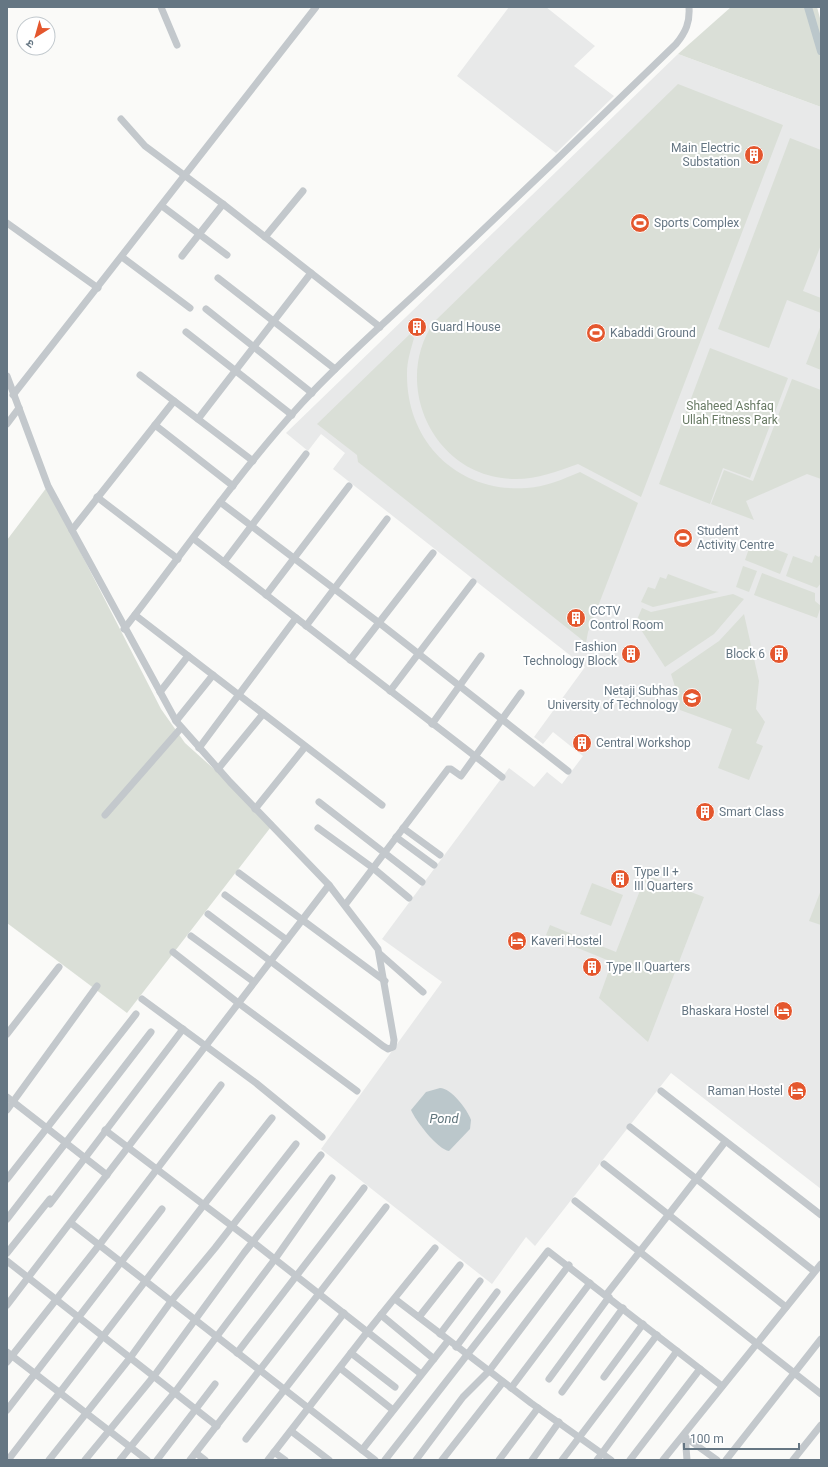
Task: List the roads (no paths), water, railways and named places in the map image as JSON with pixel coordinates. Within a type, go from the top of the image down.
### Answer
[{"type":"street","points":[[161,7],[177,45]]},
{"type":"street","points":[[13,395],[316,7]]},
{"type":"street","points":[[124,629],[194,539],[220,502],[292,415],[335,369],[676,44],[684,34],[689,19],[689,7]]},
{"type":"street","points":[[121,119],[145,146],[223,204],[380,327]]},
{"type":"street","points":[[265,237],[303,190]]},
{"type":"street","points":[[182,256],[223,204]]},
{"type":"street","points":[[162,206],[227,255]]},
{"type":"street","points":[[7,223],[98,288]]},
{"type":"street","points":[[122,257],[190,308]]},
{"type":"street","points":[[198,419],[311,273]]},
{"type":"street","points":[[218,278],[335,369]]},
{"type":"street","points":[[206,309],[312,393]]},
{"type":"street","points":[[186,332],[292,415]]},
{"type":"street","points":[[140,375],[253,461]]},
{"type":"street","points":[[7,376],[48,486],[124,629],[176,721],[218,769],[329,885],[376,945],[380,953],[385,981],[394,1040],[393,1047],[390,1049],[383,1046],[208,914]]},
{"type":"street","points":[[72,530],[174,401]]},
{"type":"street","points":[[7,424],[19,408]]},
{"type":"street","points":[[155,425],[233,486]]},
{"type":"street","points":[[224,562],[306,454]]},
{"type":"street","points":[[266,595],[349,486]]},
{"type":"street","points":[[97,497],[178,559]]},
{"type":"street","points":[[220,502],[378,622],[568,771]]},
{"type":"street","points":[[306,626],[387,519]]},
{"type":"street","points":[[194,539],[502,777]]},
{"type":"street","points":[[350,660],[432,553]]},
{"type":"street","points":[[390,691],[473,582]]},
{"type":"street","points":[[135,615],[382,805]]},
{"type":"street","points":[[199,748],[296,618]]},
{"type":"street","points":[[160,692],[188,656]]},
{"type":"street","points":[[432,724],[481,656]]},
{"type":"street","points":[[176,721],[213,675]]},
{"type":"street","points":[[345,905],[448,769],[451,769],[461,776],[521,694]]},
{"type":"street","points":[[218,769],[264,714]]},
{"type":"street","points":[[105,815],[181,728]]},
{"type":"street","points":[[256,809],[305,747]]},
{"type":"street","points":[[319,802],[422,882]]},
{"type":"street","points":[[318,828],[373,868],[410,898]]},
{"type":"street","points":[[403,828],[440,855]]},
{"type":"street","points":[[396,837],[434,865]]},
{"type":"street","points":[[239,873],[385,981]]},
{"type":"street","points":[[7,1305],[329,885]]},
{"type":"street","points":[[225,896],[287,940]]},
{"type":"street","points":[[191,936],[254,982]]},
{"type":"street","points":[[173,952],[238,1004],[357,1091]]},
{"type":"street","points":[[380,953],[424,992]]},
{"type":"street","points":[[7,1034],[60,967]]},
{"type":"street","points":[[7,1110],[10,1099],[98,986]]},
{"type":"street","points":[[142,999],[206,1045],[322,1137]]},
{"type":"street","points":[[7,1179],[136,1014]]},
{"type":"street","points":[[7,1253],[50,1201],[183,1029]]},
{"type":"street","points":[[7,1219],[67,1144],[151,1032]]},
{"type":"street","points":[[7,1362],[9,1354],[57,1299],[221,1085]]},
{"type":"street","points":[[661,1091],[821,1215]]},
{"type":"street","points":[[10,1099],[107,1175]]},
{"type":"street","points":[[8,1460],[102,1336],[272,1118]]},
{"type":"street","points":[[630,1127],[814,1272]]},
{"type":"street","points":[[105,1130],[231,1227],[253,1242],[421,1374]]},
{"type":"street","points":[[549,1379],[639,1253],[725,1142]]},
{"type":"street","points":[[49,1460],[130,1358],[171,1301],[296,1144]]},
{"type":"street","points":[[85,1460],[154,1376],[253,1242],[321,1155]]},
{"type":"street","points":[[604,1164],[786,1307]]},
{"type":"street","points":[[120,1460],[175,1392],[275,1259],[332,1178]]},
{"type":"street","points":[[237,1353],[364,1188]]},
{"type":"street","points":[[575,1201],[756,1345],[821,1394]]},
{"type":"street","points":[[190,1460],[386,1207]]},
{"type":"street","points":[[7,1410],[120,1261],[162,1209]]},
{"type":"street","points":[[71,1223],[100,1244],[145,1281],[375,1460]]},
{"type":"street","points":[[268,1460],[435,1248]]},
{"type":"street","points":[[385,1460],[546,1252],[550,1252],[569,1265],[722,1386]]},
{"type":"street","points":[[7,1261],[79,1316],[102,1336],[217,1426]]},
{"type":"street","points":[[663,1460],[685,1435],[722,1386],[821,1264]]},
{"type":"street","points":[[419,1317],[460,1265]]},
{"type":"street","points":[[416,1460],[569,1265]]},
{"type":"street","points":[[440,1334],[480,1281]]},
{"type":"street","points":[[511,1388],[590,1282]]},
{"type":"street","points":[[456,1347],[497,1292]]},
{"type":"street","points":[[395,1299],[511,1388],[611,1460]]},
{"type":"street","points":[[562,1392],[623,1308]]},
{"type":"street","points":[[246,1439],[344,1313]]},
{"type":"street","points":[[381,1316],[434,1359]]},
{"type":"street","points":[[604,1377],[643,1324]]},
{"type":"street","points":[[562,1460],[657,1335]]},
{"type":"street","points":[[726,1460],[821,1339]]},
{"type":"street","points":[[362,1450],[448,1341]]},
{"type":"street","points":[[597,1460],[677,1351]]},
{"type":"street","points":[[351,1353],[395,1387]]},
{"type":"street","points":[[9,1354],[85,1414],[147,1460]]},
{"type":"street","points":[[340,1368],[393,1410]]},
{"type":"street","points":[[630,1460],[700,1369]]},
{"type":"street","points":[[442,1460],[503,1382]]},
{"type":"street","points":[[156,1460],[215,1384]]},
{"type":"street","points":[[499,1460],[538,1408]]},
{"type":"street","points":[[532,1460],[559,1422]]},
{"type":"street","points":[[793,1460],[821,1425]]},
{"type":"street","points":[[291,1431],[329,1460]]},
{"type":"street","points":[[685,1435],[686,1460]]},
{"type":"street","points":[[685,1435],[717,1460]]},
{"type":"street","points":[[274,1452],[284,1460]]},
{"type":"street","points":[[196,1453],[205,1460]]},
{"type":"water","name":"Pond","points":[[440,1088],[449,1091],[454,1095],[466,1110],[471,1120],[470,1129],[449,1151],[439,1146],[433,1140],[411,1110],[426,1092]]},
{"type":"waterway","points":[[808,7],[821,51]]},
{"type":"place","name":"Main Electric Substation","points":[[754,155]]},
{"type":"place","name":"Sports Complex","points":[[640,223]]},
{"type":"place","name":"Guard House","points":[[417,327]]},
{"type":"place","name":"Kabaddi Ground","points":[[596,333]]},
{"type":"place","name":"Student Activity Centre","points":[[683,538]]},
{"type":"place","name":"CCTV Control Room","points":[[576,618]]},
{"type":"place","name":"Fashion Technology Block","points":[[631,654]]},
{"type":"place","name":"Block 6","points":[[779,654]]},
{"type":"place","name":"Netaji Subhas University of Technology","points":[[692,698]]},
{"type":"place","name":"Central Workshop","points":[[582,743]]},
{"type":"place","name":"Smart Class","points":[[705,812]]},
{"type":"place","name":"Type II + III Quarters","points":[[620,879]]},
{"type":"place","name":"Kaveri Hostel","points":[[517,941]]},
{"type":"place","name":"Type II Quarters","points":[[592,967]]},
{"type":"place","name":"Bhaskara Hostel","points":[[783,1011]]},
{"type":"place","name":"Raman Hostel","points":[[797,1091]]},
{"type":"park label","name":"Shaheed Ashfaq Ullah Fitness Park","points":[[730,413]]}]
